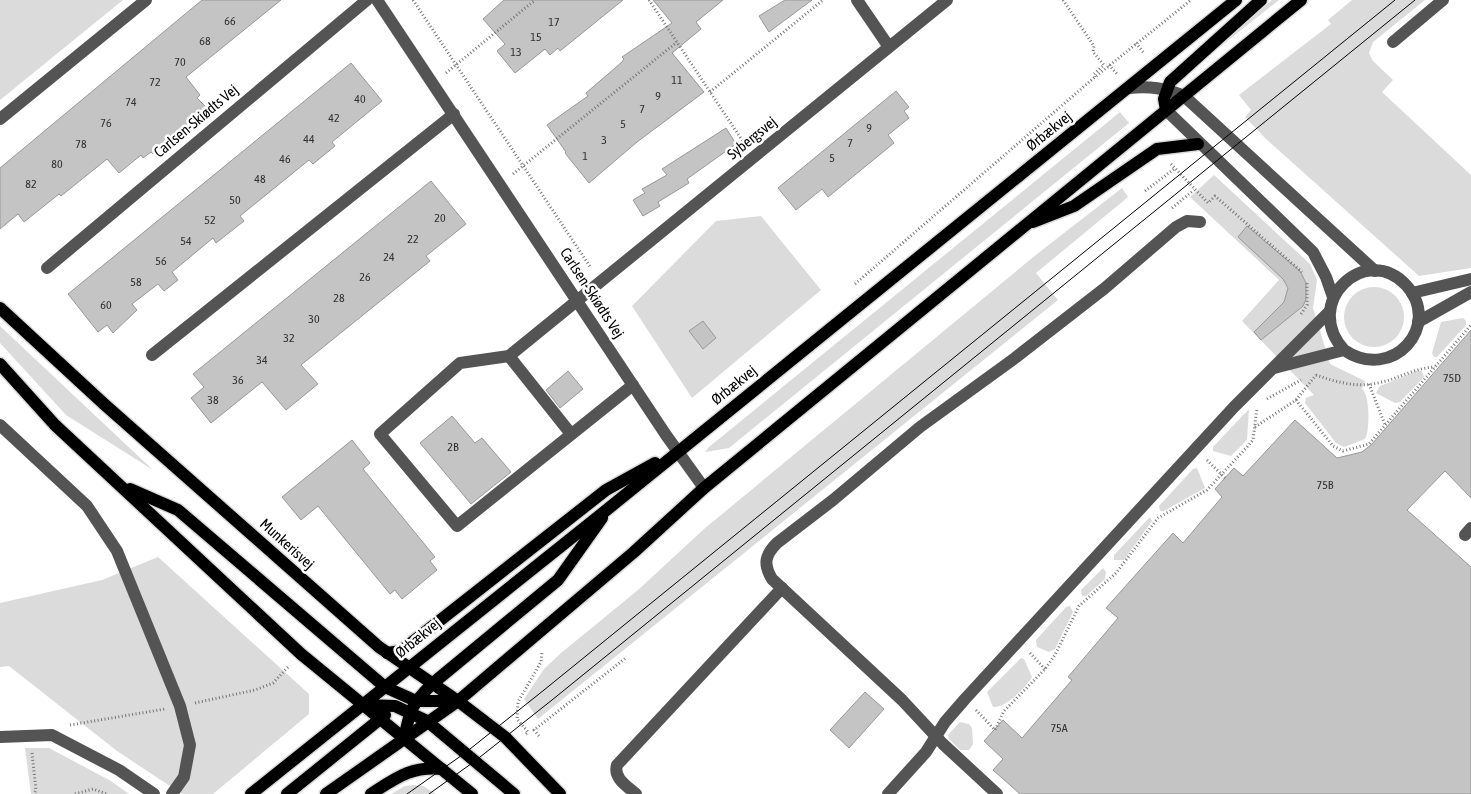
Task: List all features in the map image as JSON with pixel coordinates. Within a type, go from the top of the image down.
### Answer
[{"type":"main road","name":"Ørbækvej","points":[[251,794],[609,508],[1236,0]]},
{"type":"main road","points":[[1166,110],[1164,99],[1170,82],[1262,0]]},
{"type":"main road","points":[[326,794],[458,701],[634,552],[704,488],[1301,0]]},
{"type":"main road","points":[[1021,227],[1074,206],[1157,149],[1198,144]]},
{"type":"main road","name":"Munkerisvej","points":[[0,308],[111,410],[387,653],[458,701],[512,745],[560,794]]},
{"type":"main road","points":[[0,364],[55,425],[311,664],[472,794]]},
{"type":"main road","points":[[387,653],[401,651],[606,490],[678,452]]},
{"type":"main road","points":[[119,484],[178,510],[385,686],[398,701]]},
{"type":"main road","points":[[404,739],[412,706],[432,684],[558,580],[609,508]]},
{"type":"main road","points":[[288,794],[380,719],[398,701],[408,667]]},
{"type":"main road","points":[[362,705],[398,701],[412,706],[458,701]]},
{"type":"main road","points":[[412,706],[427,722],[514,794]]},
{"type":"main road","points":[[371,794],[406,773],[423,767],[442,770]]},
{"type":"street","points":[[0,119],[146,0]]},
{"type":"street","name":"Carlsen-Skiødts Vej","points":[[47,268],[367,0]]},
{"type":"street","name":"Carlsen-Skiødts Vej","points":[[377,0],[434,83],[633,385],[704,488]]},
{"type":"street","points":[[858,0],[889,47]]},
{"type":"street","name":"Sybergsvej","points":[[509,356],[947,0]]},
{"type":"street","points":[[1393,42],[1443,0]]},
{"type":"street","points":[[1129,88],[1148,86],[1167,88],[1184,96],[1375,271],[1396,277],[1412,293],[1418,312],[1418,322],[1410,342],[1392,357],[1372,361],[1352,355],[1344,350],[1332,333],[1329,312],[1333,297],[1338,288],[1355,275],[1375,271]]},
{"type":"street","points":[[1166,110],[1198,144],[1313,252],[1326,276],[1333,297]]},
{"type":"street","points":[[152,355],[454,114]]},
{"type":"street","points":[[997,794],[936,736],[902,700],[782,588],[766,570],[766,560],[769,552],[777,544],[920,427],[1015,358],[1105,288],[1176,227],[1187,221],[1200,222]]},
{"type":"street","points":[[1412,293],[1471,279]]},
{"type":"street","points":[[1418,322],[1471,292]]},
{"type":"street","points":[[888,794],[926,752],[945,722],[965,699],[1247,395],[1329,312]]},
{"type":"street","points":[[1274,368],[1344,350]]},
{"type":"street","points":[[572,434],[509,356],[460,363],[380,434],[457,526],[572,434],[633,385]]},
{"type":"street","points":[[0,425],[86,506],[117,551],[180,706],[190,745],[184,776],[172,794]]},
{"type":"street","points":[[636,794],[618,778],[616,772],[618,765],[782,588]]},
{"type":"street","points":[[0,737],[52,735],[119,770],[154,794]]},
{"type":"path","points":[[413,0],[600,282]]},
{"type":"path","points":[[434,83],[534,0]]},
{"type":"path","points":[[649,0],[754,157]]},
{"type":"path","points":[[710,92],[823,0]]},
{"type":"path","points":[[1063,0],[1094,46],[1092,52],[1104,65],[1094,74],[1095,77]]},
{"type":"path","points":[[850,289],[1095,77],[1191,0]]},
{"type":"path","points":[[500,184],[677,42]]},
{"type":"path","points":[[1157,149],[1208,203],[1215,196],[1301,269],[1308,283],[1307,304],[1298,319]]},
{"type":"path","points":[[1145,191],[1174,169]]},
{"type":"path","points":[[1171,208],[1194,190]]},
{"type":"path","points":[[1296,400],[1333,446],[1343,451],[1369,444],[1471,325]]},
{"type":"path","points":[[1254,427],[1296,400],[1317,371],[1258,404]]},
{"type":"path","points":[[1369,384],[1385,426]]},
{"type":"path","points":[[1247,395],[1258,404]]},
{"type":"path","points":[[965,699],[995,730],[1004,711],[1045,669],[1055,655],[1079,606],[1116,573],[1158,518],[1207,490],[1253,440],[1258,404]]},
{"type":"path","points":[[1207,460],[1225,478]]},
{"type":"path","points":[[528,732],[517,719],[518,702],[542,662],[543,629]]},
{"type":"path","points":[[1019,641],[1045,669]]},
{"type":"path","points":[[512,745],[627,657]]},
{"type":"path","points":[[534,730],[539,736]]},
{"type":"path","points":[[31,736],[36,790],[34,794]]},
{"type":"path","points":[[75,794],[93,789],[107,794]]},
{"type":"shaded area","points":[[0,0],[123,0],[0,100]]},
{"type":"shaded area","points":[[1272,0],[1279,0],[1202,61]]},
{"type":"shaded area","points":[[1352,0],[1425,0],[1373,42],[1369,53],[1373,61],[1393,80],[1382,92],[1471,175],[1471,268],[1419,276],[1265,138],[1245,117],[1251,110],[1239,95],[1331,24],[1328,20]]},
{"type":"shaded area","points":[[1120,112],[1129,123],[729,448],[705,452],[709,447]]},
{"type":"shaded area","points":[[1214,175],[1310,264],[1317,280],[1313,308],[1330,364],[1365,381],[1362,389],[1367,398],[1368,429],[1365,439],[1344,447],[1336,443],[1305,403],[1306,398],[1314,395],[1242,321],[1279,280],[1190,197]]},
{"type":"shaded area","points":[[1122,188],[1128,197],[1036,273],[1058,300],[538,719],[524,699],[544,669],[561,653],[638,590],[704,529],[1037,254]]},
{"type":"shaded area","points":[[761,216],[821,290],[692,398],[632,306],[716,221]]},
{"type":"shaded area","points":[[1368,287],[1380,287],[1391,292],[1399,300],[1404,311],[1402,329],[1391,342],[1380,347],[1368,347],[1357,342],[1349,334],[1344,323],[1344,311],[1349,300],[1357,292]]},
{"type":"shaded area","points":[[1463,318],[1466,321],[1466,325],[1437,357],[1434,357],[1432,353],[1441,322]]},
{"type":"shaded area","points":[[0,326],[153,470],[66,415],[0,343]]},
{"type":"shaded area","points":[[1417,371],[1422,371],[1424,377],[1400,402],[1395,403],[1376,393],[1380,386]]},
{"type":"shaded area","points":[[1249,409],[1247,440],[1231,456],[1213,451],[1213,447]]},
{"type":"shaded area","points":[[1197,468],[1205,488],[1164,511],[1160,511],[1159,506],[1193,469]]},
{"type":"shaded area","points":[[1150,517],[1152,521],[1124,560],[1114,560],[1114,555]]},
{"type":"shaded area","points":[[158,557],[309,694],[309,714],[213,794],[182,794],[117,751],[9,666],[0,667],[0,603],[102,580]]},
{"type":"shaded area","points":[[1103,568],[1106,572],[1105,579],[1086,596],[1082,596],[1081,590]]},
{"type":"shaded area","points":[[1070,606],[1073,612],[1055,649],[1049,652],[1037,647],[1036,640],[1066,607]]},
{"type":"shaded area","points":[[1021,658],[1024,659],[1032,677],[1020,692],[1009,701],[993,707],[987,692]]},
{"type":"shaded area","points":[[960,722],[969,724],[972,728],[973,744],[969,750],[960,750],[949,739],[948,735]]},
{"type":"shaded area","points":[[25,748],[49,748],[111,781],[129,794],[31,794]]},
{"type":"shaded area","points":[[405,786],[423,786],[436,794],[391,794]]},
{"type":"building","points":[[202,0],[281,0],[186,77],[200,95],[197,98],[208,109],[192,124],[153,154],[151,152],[143,158],[141,155],[119,173],[107,159],[61,196],[59,194],[24,222],[18,214],[0,229],[0,168]]},
{"type":"building","points":[[504,0],[623,0],[560,51],[558,48],[550,55],[545,49],[515,73],[497,51],[505,44],[483,19]]},
{"type":"building","points":[[653,0],[723,0],[696,22],[701,29],[672,53],[704,92],[637,142],[589,183],[565,153],[547,125],[588,96],[586,93],[622,62],[624,59],[622,57],[672,23]]},
{"type":"building","points":[[785,0],[812,0],[769,32],[759,16]]},
{"type":"building","points":[[351,63],[382,101],[332,142],[335,146],[313,164],[309,160],[240,216],[244,221],[216,243],[213,238],[172,272],[178,280],[164,291],[158,284],[132,304],[137,310],[113,333],[107,325],[98,332],[68,294]]},
{"type":"building","points":[[896,91],[909,107],[904,111],[909,118],[888,135],[894,143],[828,197],[822,189],[796,210],[778,188]]},
{"type":"building","points":[[726,128],[736,144],[687,179],[689,183],[658,202],[660,206],[643,216],[633,200],[645,193],[642,189],[667,175],[662,169]]},
{"type":"building","points":[[431,181],[466,224],[426,256],[430,261],[301,365],[318,384],[286,410],[262,382],[211,423],[191,398],[204,387],[193,374]]},
{"type":"building","points":[[1247,226],[1300,271],[1306,283],[1306,299],[1303,306],[1261,340],[1254,332],[1284,302],[1288,288],[1283,279],[1238,237]]},
{"type":"building","points":[[703,321],[716,338],[703,349],[689,331]]},
{"type":"building","points":[[1471,330],[1471,498],[1445,471],[1407,510],[1471,567],[1471,794],[1020,794],[993,770],[1003,759],[984,741],[1003,720],[1022,738],[1072,680],[1068,677],[1118,618],[1106,608],[1173,533],[1183,543],[1222,497],[1215,489],[1234,468],[1243,476],[1295,420],[1337,458],[1362,452],[1372,444]]},
{"type":"building","points":[[568,371],[583,389],[560,408],[546,390]]},
{"type":"building","points":[[452,416],[475,443],[482,438],[511,472],[471,504],[420,443]]},
{"type":"building","points":[[352,440],[370,463],[363,469],[435,557],[430,561],[437,570],[402,599],[395,590],[390,594],[318,506],[301,520],[282,497]]},
{"type":"building","points":[[865,692],[884,709],[849,748],[830,730]]},
{"type":"tram line","points":[[407,794],[465,753],[544,690],[1395,0]]},
{"type":"tram line","points":[[429,794],[475,761],[552,700],[1415,0]]}]
